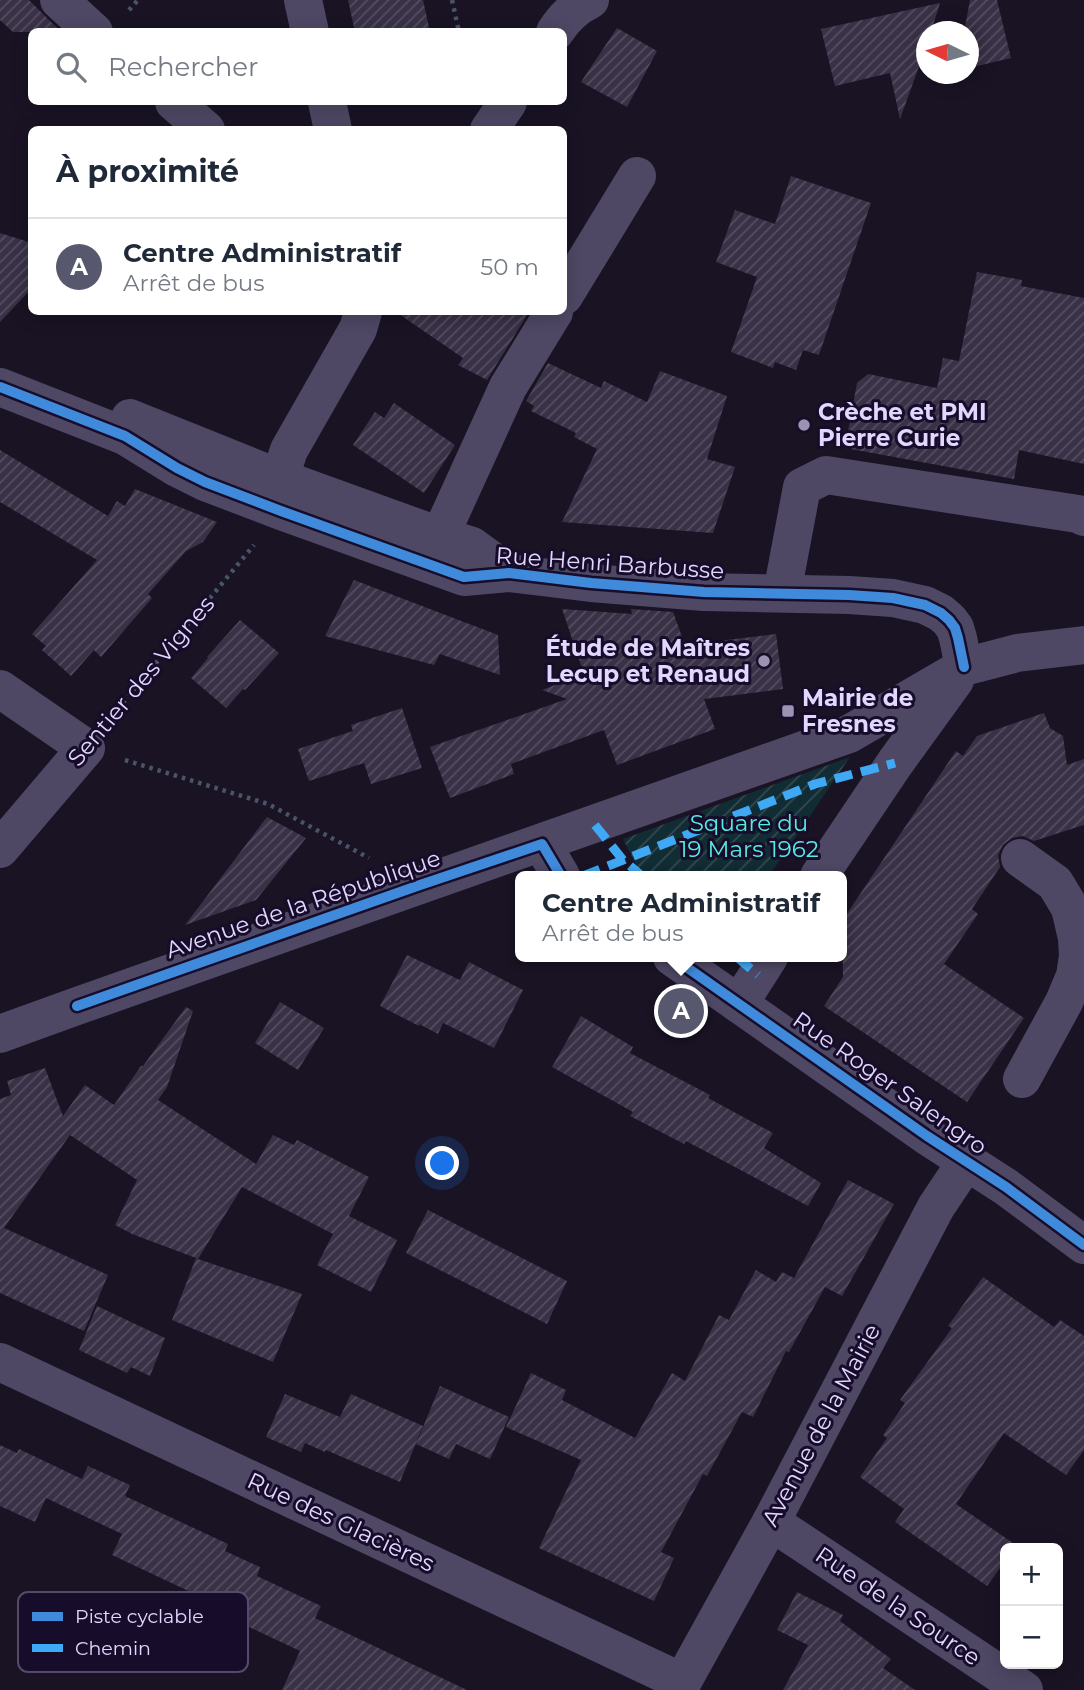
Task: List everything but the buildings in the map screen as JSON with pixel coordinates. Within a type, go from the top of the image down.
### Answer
[{"type":"street","points":[[59,0],[90,28]]},
{"type":"street","points":[[303,0],[309,28]]},
{"type":"street","points":[[558,28],[576,7],[590,0]]},
{"type":"street","points":[[177,105],[201,126]]},
{"type":"street","points":[[328,105],[332,126]]},
{"type":"street","points":[[492,126],[506,105]]},
{"type":"street","points":[[567,291],[638,176]]},
{"type":"street","points":[[277,499],[289,450],[358,329],[362,315]]},
{"type":"street","points":[[440,536],[508,387],[552,315]]},
{"type":"street","name":"Rue Henri Barbusse","points":[[0,368],[205,447],[277,499],[464,577],[509,573],[704,592],[893,598],[925,605],[949,620],[955,628],[964,667]]},
{"type":"street","name":"Rue Henri Barbusse","points":[[0,387],[125,436],[205,482],[440,536],[472,546],[509,573]]},
{"type":"street","points":[[782,593],[802,487],[826,475],[1084,517]]},
{"type":"street","name":"Avenue de la République","points":[[0,1034],[849,734],[964,667],[1082,639]]},
{"type":"street","points":[[823,871],[895,763],[964,667]]},
{"type":"street","points":[[0,689],[86,747]]},
{"type":"street","name":"Sentier des Vignes","points":[[0,849],[86,747]]},
{"type":"street","points":[[542,844],[558,871]]},
{"type":"street","points":[[1020,858],[1055,883],[1070,908],[1078,956],[1075,976],[1065,1002],[1022,1079]]},
{"type":"street","name":"Rue Roger Salengro","points":[[679,962],[926,1136],[1006,1187],[1084,1245]]},
{"type":"street","points":[[739,1004],[766,962]]},
{"type":"street","name":"Avenue de la Mairie","points":[[680,1686],[771,1521],[936,1207],[966,1162]]},
{"type":"street","name":"Rue des Glacières","points":[[0,1362],[680,1686]]},
{"type":"street","name":"Rue de la Source","points":[[771,1521],[1024,1690]]},
{"type":"path","points":[[452,0],[458,28]]},
{"type":"path","points":[[86,747],[268,804],[420,885]]},
{"type":"green space","name":"Square du 19 Mars 1962","points":[[850,757],[772,871],[639,871],[623,839]]},
{"type":"marked path","points":[[596,871],[815,784],[895,763]]},
{"type":"marked path","points":[[595,825],[623,860],[636,871]]},
{"type":"marked path","points":[[743,962],[758,975]]},
{"type":"cycle path","points":[[0,387],[125,436],[205,482],[464,577],[509,573],[704,592],[893,598],[925,605],[949,620],[955,628],[964,667]]},
{"type":"cycle path","points":[[77,1006],[542,844],[558,871]]},
{"type":"cycle path","points":[[679,962],[927,1136],[1006,1187],[1084,1245]]},
{"type":"place","name":"Crèche et PMI Pierre Curie","points":[[804,425]]},
{"type":"place","name":"Étude de Maîtres Lecup et Renaud","points":[[764,661]]},
{"type":"place","name":"Mairie de Fresnes","points":[[788,711]]},
{"type":"place","name":"Centre Administratif","points":[[681,1011]]}]
